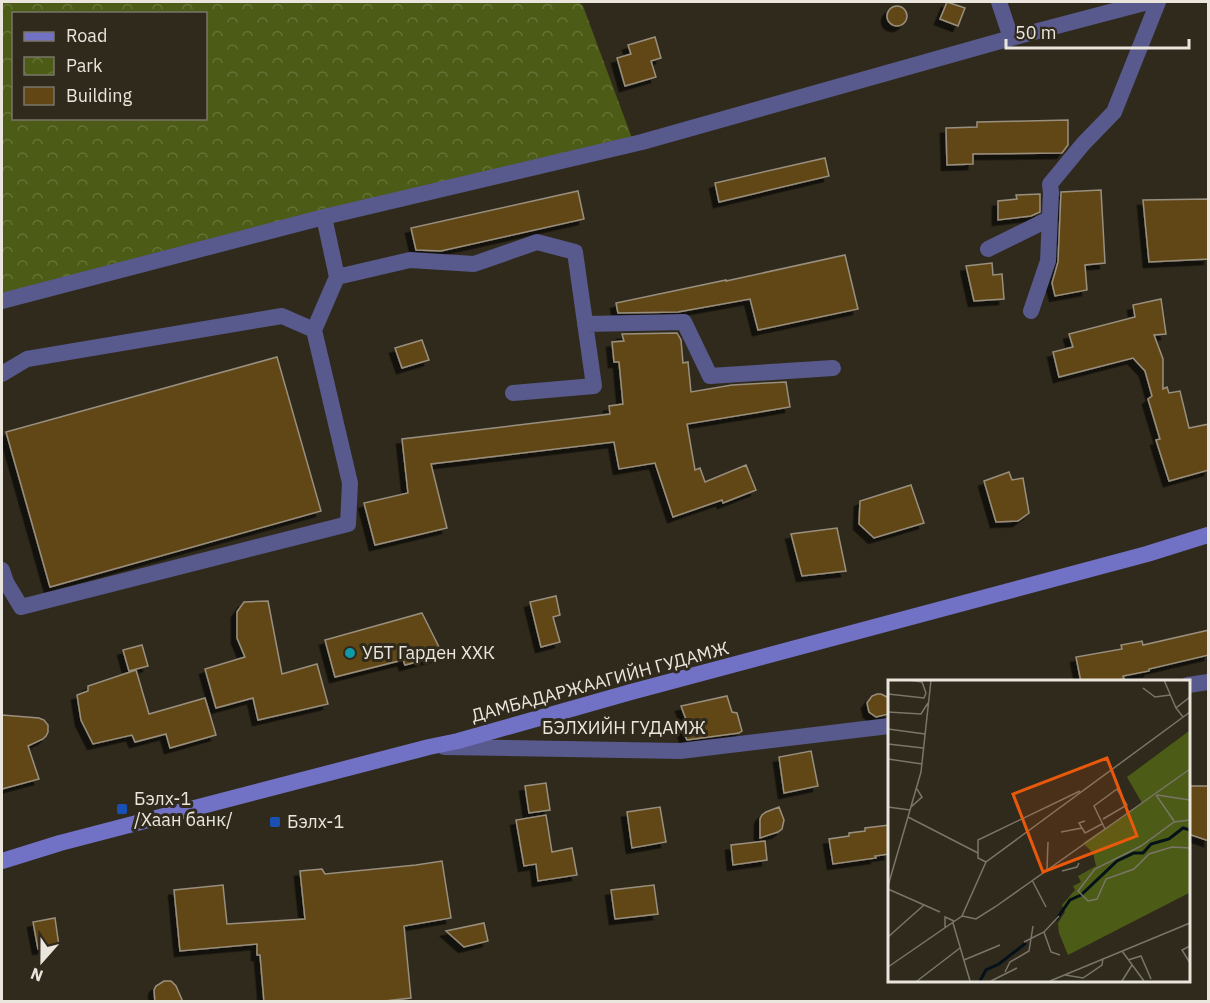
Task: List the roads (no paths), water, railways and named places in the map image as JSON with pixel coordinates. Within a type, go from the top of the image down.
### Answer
[{"type":"main road","name":"ДАМБАДАРЖААГИЙН ГУДАМЖ","points":[[2,861],[60,843],[458,741],[1147,554],[1209,535]]},
{"type":"street","points":[[999,2],[1011,38]]},
{"type":"street","points":[[2,301],[324,217],[642,142],[1011,38],[1148,2]]},
{"type":"street","points":[[1031,311],[1048,261],[1050,184],[1083,144],[1114,112],[1158,2]]},
{"type":"street","points":[[2,570],[6,582],[21,607],[348,524],[350,483],[314,330],[337,278],[324,217]]},
{"type":"street","points":[[988,249],[1049,219]]},
{"type":"street","points":[[337,278],[410,260],[474,264],[537,242],[575,252],[594,386],[513,393]]},
{"type":"street","points":[[2,374],[27,359],[282,316],[314,330]]},
{"type":"street","points":[[585,324],[684,322],[710,376],[833,368]]},
{"type":"street","points":[[1189,685],[1209,682]]},
{"type":"street","name":"БЭЛХИЙН ГУДАМЖ","points":[[429,747],[681,751],[888,726]]},
{"type":"place","name":"УБТ Гарден ХХК","points":[[350,653]]},
{"type":"place","name":"Бэлх-1 /Хаан банк/","points":[[122,809]]},
{"type":"place","name":"Бэлх-1","points":[[275,822]]}]
